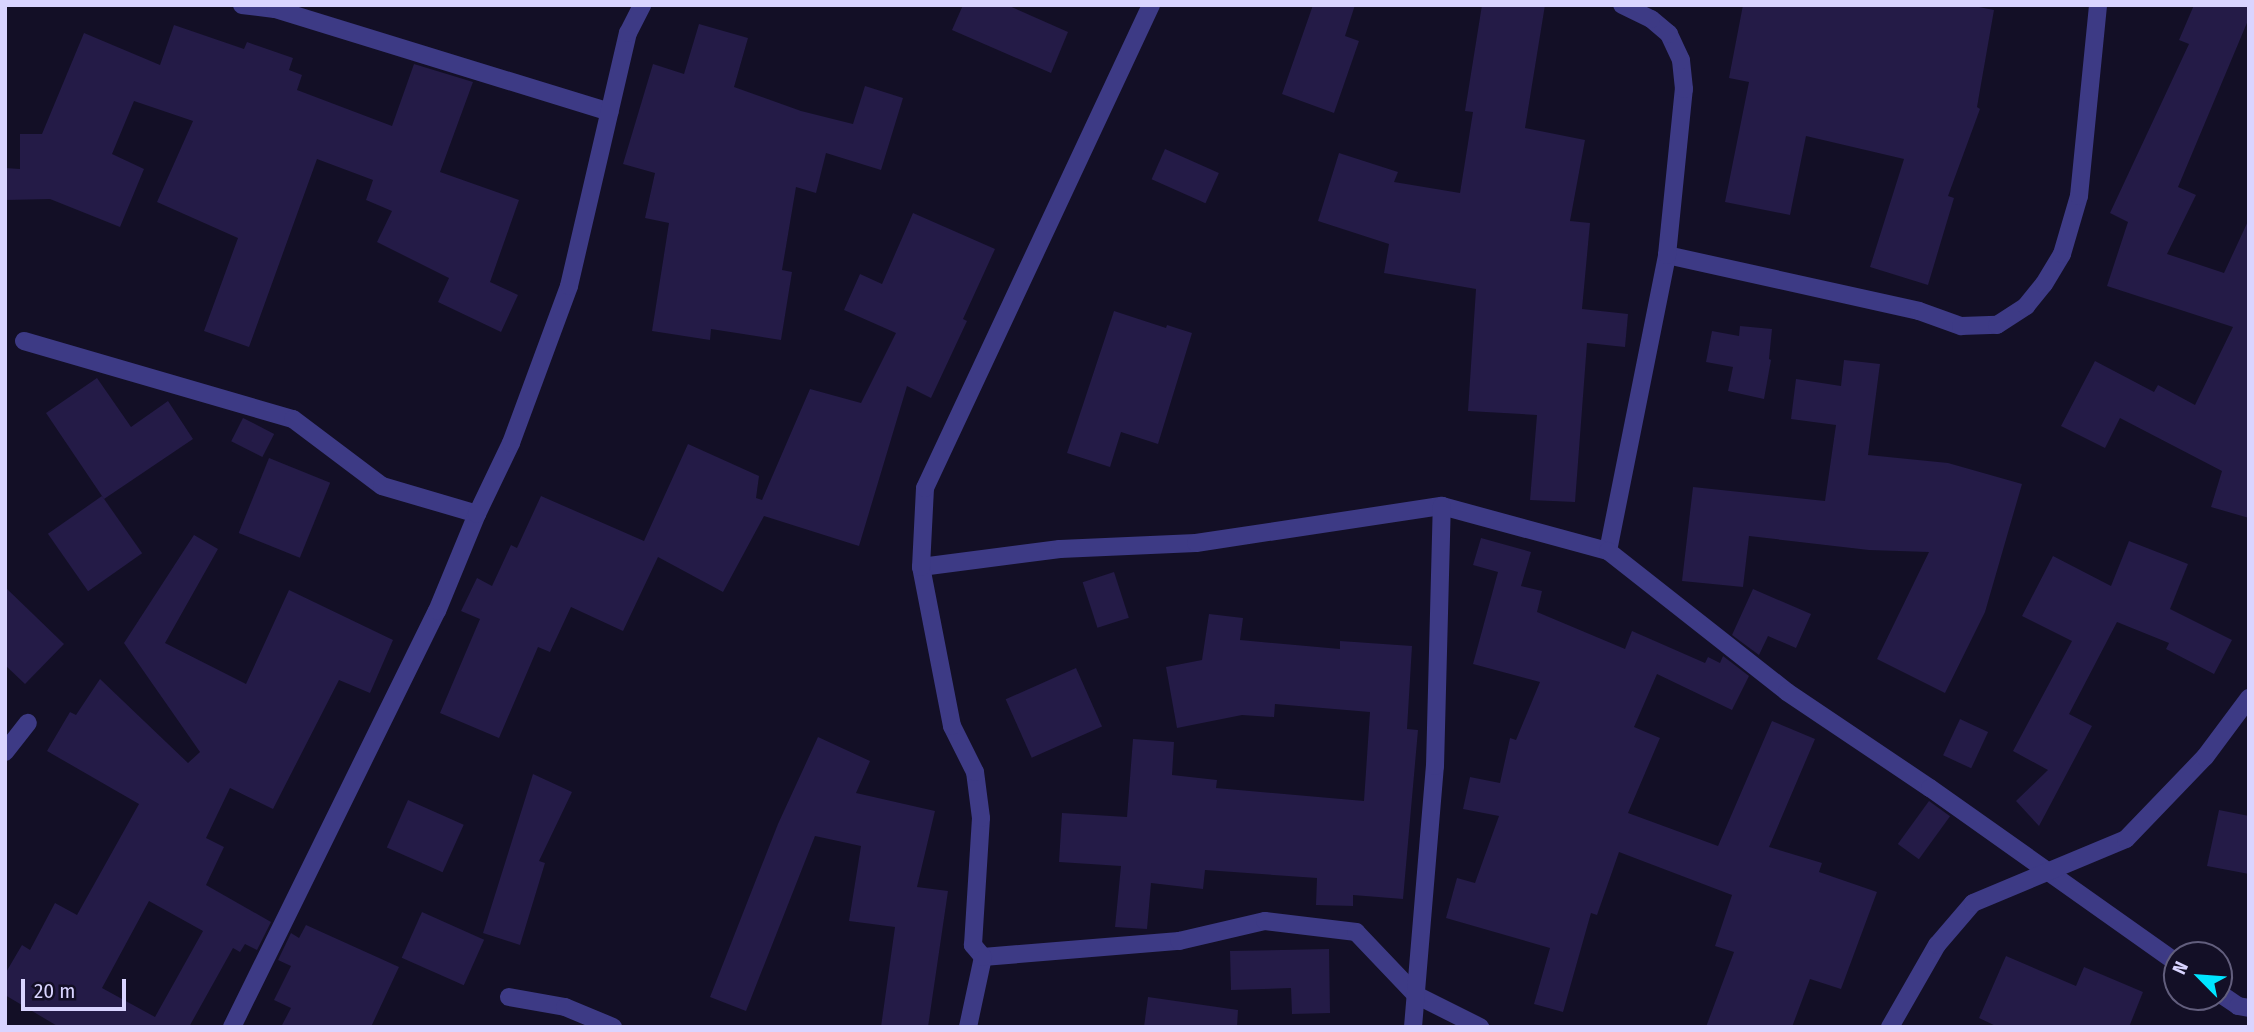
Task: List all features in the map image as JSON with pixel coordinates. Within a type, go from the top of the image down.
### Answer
[{"type":"street","points":[[242,5],[275,9],[610,112]]},
{"type":"street","points":[[232,1027],[437,611],[477,514],[511,443],[569,286],[628,33],[642,5]]},
{"type":"street","points":[[983,957],[973,945],[981,818],[975,772],[952,726],[921,567],[925,488],[1150,5]]},
{"type":"street","points":[[1608,551],[1667,255],[1684,89],[1681,60],[1669,34],[1651,19],[1622,5]]},
{"type":"street","points":[[1667,255],[1919,311],[1961,326],[1997,325],[2026,306],[2044,284],[2062,254],[2079,197],[2098,5]]},
{"type":"street","points":[[24,341],[293,419],[382,486],[477,514]]},
{"type":"street","points":[[921,567],[1060,549],[1196,543],[1442,506],[1608,551],[1787,692],[2163,953]]},
{"type":"street","points":[[1413,1027],[1435,766],[1442,506]]},
{"type":"street","points":[[1890,1027],[1937,944],[1973,903],[2126,839],[2205,757],[2249,698]]},
{"type":"street","points":[[5,752],[28,723]]},
{"type":"street","points":[[983,957],[1179,941],[1265,921],[1356,932],[1416,995],[1480,1027]]},
{"type":"street","points":[[968,1027],[983,957]]},
{"type":"street","points":[[509,997],[565,1007],[613,1027]]},
{"type":"building","points":[[963,5],[1007,5],[1068,32],[1051,73],[952,30]]},
{"type":"building","points":[[1313,5],[1355,5],[1345,36],[1359,41],[1334,113],[1282,94]]},
{"type":"building","points":[[1482,5],[1545,5],[1525,128],[1585,140],[1570,221],[1590,223],[1582,309],[1628,314],[1625,347],[1587,343],[1575,502],[1530,500],[1537,415],[1468,411],[1476,289],[1384,273],[1389,244],[1318,221],[1339,153],[1398,172],[1394,182],[1460,193],[1473,112],[1465,111]]},
{"type":"building","points":[[1743,5],[1969,5],[1994,10],[1977,107],[1980,109],[1948,196],[1954,198],[1928,285],[1870,267],[1904,159],[1806,136],[1790,215],[1725,202],[1749,82],[1729,78]]},
{"type":"building","points":[[2194,5],[2249,5],[2249,18],[2178,187],[2196,195],[2167,254],[2224,273],[2249,219],[2249,518],[2211,507],[2222,471],[2120,418],[2105,448],[2061,426],[2095,361],[2154,392],[2158,385],[2195,405],[2233,327],[2107,286],[2128,222],[2110,213],[2189,44],[2179,40]]},
{"type":"building","points":[[699,24],[748,38],[734,87],[801,111],[853,124],[865,86],[903,98],[881,170],[826,153],[816,193],[796,187],[782,270],[792,272],[781,340],[711,329],[710,340],[652,331],[669,223],[645,218],[655,173],[623,164],[653,64],[684,74]]},
{"type":"building","points":[[174,25],[244,49],[247,42],[293,58],[289,70],[302,75],[297,90],[392,126],[414,64],[473,82],[440,172],[519,200],[490,282],[518,295],[501,332],[438,302],[449,278],[377,242],[392,211],[366,200],[373,180],[317,159],[249,347],[204,331],[238,238],[157,202],[193,121],[134,101],[112,154],[144,169],[120,227],[50,199],[5,200],[5,168],[20,169],[20,134],[42,134],[84,33],[160,65]]},
{"type":"building","points":[[1165,149],[1219,173],[1205,203],[1152,179]]},
{"type":"building","points":[[913,213],[995,249],[963,319],[967,321],[931,398],[907,386],[859,546],[764,516],[723,592],[658,557],[623,631],[571,607],[550,652],[538,647],[499,738],[440,713],[480,619],[461,611],[477,578],[492,586],[511,545],[517,548],[541,496],[644,541],[688,444],[759,476],[756,498],[762,500],[810,389],[861,403],[896,333],[844,310],[860,274],[882,284]]},
{"type":"building","points":[[1114,311],[1166,328],[1167,325],[1192,333],[1158,444],[1121,432],[1110,467],[1067,453]]},
{"type":"building","points":[[1740,326],[1772,329],[1771,360],[1764,399],[1728,391],[1733,367],[1706,362],[1712,331],[1739,336]]},
{"type":"building","points":[[1844,360],[1880,364],[1868,455],[1948,463],[2022,484],[1985,612],[1945,693],[1877,659],[1929,552],[1869,550],[1749,536],[1743,587],[1682,581],[1693,487],[1825,501],[1836,425],[1791,419],[1796,379],[1841,386]]},
{"type":"building","points":[[97,378],[131,427],[168,401],[193,439],[104,499],[46,413]]},
{"type":"building","points":[[243,418],[274,434],[262,457],[231,441]]},
{"type":"building","points":[[269,458],[330,483],[300,558],[239,533]]},
{"type":"building","points":[[102,496],[142,553],[88,591],[48,534]]},
{"type":"building","points":[[194,535],[218,549],[165,643],[246,684],[289,590],[393,640],[370,693],[339,680],[273,809],[230,788],[206,838],[224,847],[206,885],[271,922],[257,950],[245,944],[240,952],[233,948],[189,1027],[59,1027],[5,995],[5,974],[22,945],[30,950],[55,903],[77,915],[139,804],[47,751],[70,712],[76,715],[100,679],[188,763],[200,752],[124,643]],"holes":[[[149,901],[203,931],[155,1017],[102,988]]]},
{"type":"building","points":[[1481,538],[1531,552],[1521,586],[1542,591],[1537,612],[1625,649],[1632,631],[1705,663],[1708,657],[1720,663],[1723,656],[1749,676],[1732,710],[1657,674],[1634,727],[1660,738],[1628,813],[1718,846],[1772,721],[1815,739],[1769,847],[1822,863],[1819,872],[1877,892],[1841,989],[1810,979],[1792,1027],[1706,1027],[1734,952],[1715,946],[1732,895],[1619,852],[1597,915],[1591,913],[1563,1012],[1534,1004],[1550,948],[1446,918],[1457,878],[1475,883],[1499,816],[1463,809],[1470,777],[1500,783],[1510,738],[1516,740],[1540,682],[1473,664],[1498,572],[1473,565]]},
{"type":"building","points":[[2129,541],[2188,564],[2170,609],[2232,640],[2214,674],[2166,649],[2169,643],[2117,622],[2069,714],[2092,726],[2039,826],[2016,801],[2048,770],[2013,751],[2072,641],[2022,616],[2053,556],[2111,586]]},
{"type":"building","points":[[1114,572],[1129,618],[1097,628],[1083,582]]},
{"type":"building","points":[[5,587],[64,644],[25,684],[5,665]]},
{"type":"building","points":[[1753,589],[1811,614],[1796,648],[1768,636],[1759,655],[1732,635]]},
{"type":"building","points":[[1209,614],[1243,618],[1240,640],[1340,649],[1340,641],[1412,646],[1407,729],[1418,730],[1403,899],[1353,895],[1353,906],[1316,905],[1317,878],[1205,870],[1203,889],[1151,883],[1147,929],[1115,927],[1121,866],[1059,862],[1062,813],[1127,817],[1133,739],[1174,742],[1172,775],[1217,780],[1216,788],[1364,801],[1370,712],[1275,704],[1274,717],[1242,715],[1177,728],[1166,667],[1202,660]]},
{"type":"building","points":[[1076,668],[1102,726],[1032,758],[1006,699]]},
{"type":"building","points":[[1960,719],[1988,732],[1971,768],[1943,755]]},
{"type":"building","points":[[818,737],[870,761],[856,793],[935,811],[917,887],[948,891],[928,1027],[881,1027],[895,927],[849,921],[861,846],[815,836],[746,1011],[710,997],[778,824]]},
{"type":"building","points":[[533,774],[572,792],[539,861],[545,863],[520,945],[483,933]]},
{"type":"building","points":[[408,800],[464,825],[443,872],[387,848]]},
{"type":"building","points":[[1929,801],[1950,816],[1919,859],[1898,844]]},
{"type":"building","points":[[2219,810],[2249,816],[2249,874],[2207,866]]},
{"type":"building","points":[[422,912],[484,940],[464,985],[402,958]]},
{"type":"building","points":[[306,925],[399,967],[371,1027],[281,1027],[291,1008],[274,1000],[291,966],[278,960],[291,933],[299,938]]},
{"type":"building","points":[[1329,949],[1330,1013],[1292,1014],[1291,988],[1231,990],[1230,951]]},
{"type":"building","points":[[2006,956],[2076,986],[2084,967],[2143,992],[2129,1027],[1998,1027],[1979,1018]]},
{"type":"building","points":[[1148,997],[1238,1010],[1237,1027],[1144,1027]]}]
